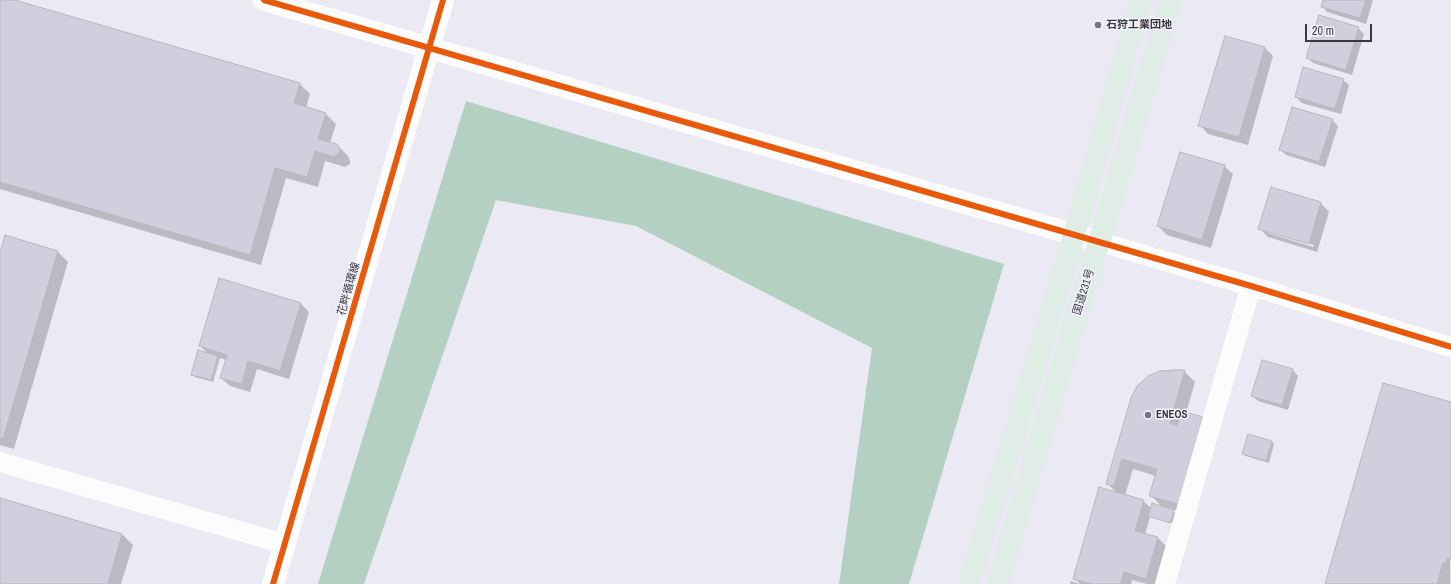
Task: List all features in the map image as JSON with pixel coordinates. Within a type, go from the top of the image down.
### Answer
[{"type":"highway","points":[[969,584],[1074,234],[1141,0]]},
{"type":"highway","name":"国道231号","points":[[998,584],[1171,0]]},
{"type":"street","points":[[264,0],[1074,234],[1451,347]]},
{"type":"street","name":"花畔循環線","points":[[273,584],[444,0]]},
{"type":"street","points":[[1165,584],[1251,286]]},
{"type":"street","points":[[0,462],[285,544]]},
{"type":"green space","points":[[466,101],[1004,264],[909,584],[839,584],[872,348],[636,226],[496,200],[364,584],[318,584]]},
{"type":"building","points":[[0,0],[15,0],[300,83],[294,103],[326,113],[318,139],[337,144],[340,150],[339,153],[334,157],[315,151],[307,177],[275,168],[250,255],[0,182]]},
{"type":"building","points":[[1323,0],[1366,0],[1360,18],[1321,7]]},
{"type":"building","points":[[1319,15],[1359,27],[1346,70],[1306,58]]},
{"type":"building","points":[[1225,36],[1265,47],[1239,137],[1198,126]]},
{"type":"building","points":[[1303,67],[1344,79],[1335,109],[1295,97]]},
{"type":"building","points":[[1292,107],[1333,119],[1319,162],[1279,150]]},
{"type":"building","points":[[1180,152],[1225,165],[1202,240],[1157,226]]},
{"type":"building","points":[[1271,187],[1321,202],[1309,244],[1258,229]]},
{"type":"building","points":[[5,235],[58,251],[3,439],[0,438],[0,252]]},
{"type":"building","points":[[219,278],[301,303],[280,371],[248,361],[242,384],[220,378],[227,355],[199,346]]},
{"type":"building","points":[[198,350],[218,356],[211,380],[191,375]]},
{"type":"building","points":[[1262,360],[1293,369],[1282,405],[1251,396]]},
{"type":"building","points":[[1185,370],[1170,423],[1177,425],[1182,411],[1203,417],[1178,504],[1149,496],[1157,469],[1122,459],[1114,486],[1106,484],[1131,398],[1137,386],[1148,376],[1160,371]]},
{"type":"building","points":[[1383,383],[1451,402],[1451,559],[1447,558],[1446,563],[1443,563],[1437,584],[1325,584]]},
{"type":"building","points":[[1248,434],[1272,441],[1266,461],[1242,454]]},
{"type":"building","points":[[1099,487],[1144,500],[1135,531],[1158,537],[1146,579],[1124,572],[1120,584],[1092,584],[1073,579]]},
{"type":"building","points":[[0,498],[122,534],[108,584],[0,584]]},
{"type":"building","points":[[1152,503],[1174,510],[1170,523],[1148,516]]},
{"type":"cycle path","points":[[264,0],[1251,286],[1451,347]]},
{"type":"cycle path","points":[[273,584],[443,0]]},
{"type":"place","name":"石狩工業団地","points":[[1098,25]]},
{"type":"place","name":"ENEOS","points":[[1148,415]]}]
